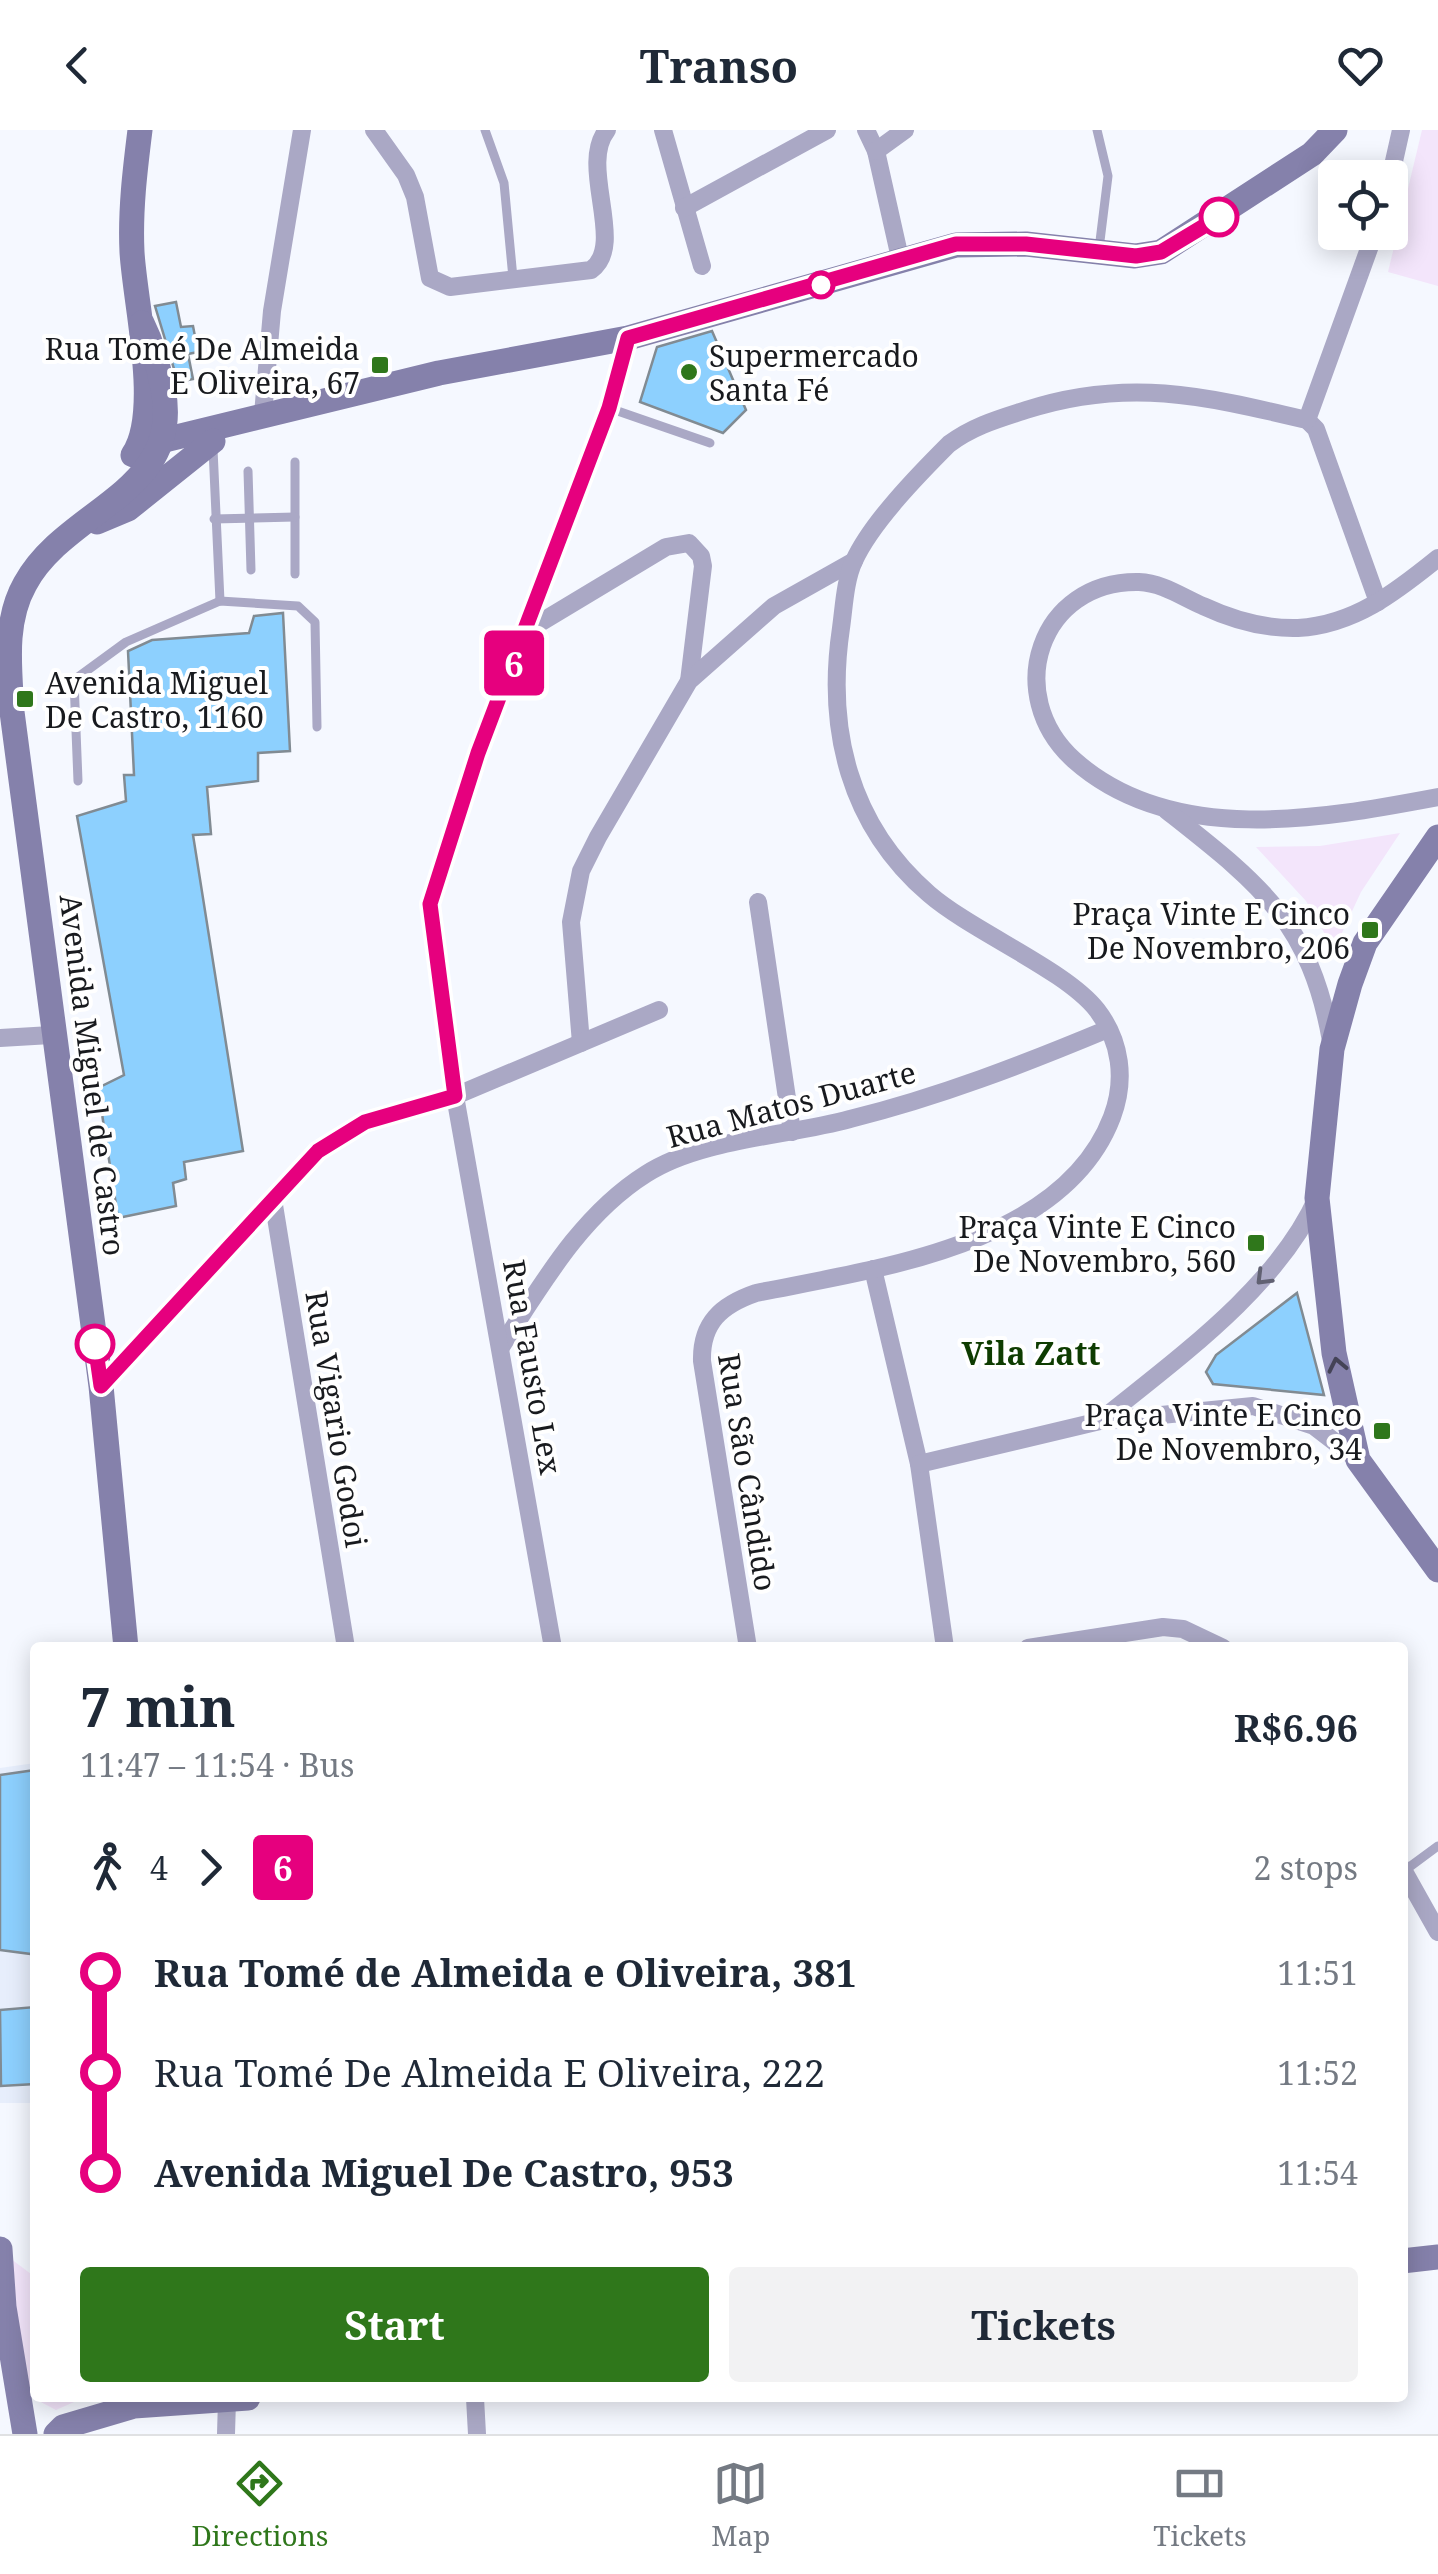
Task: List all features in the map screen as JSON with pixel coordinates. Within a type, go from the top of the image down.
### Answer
[{"type":"street","name":"Avenida Miguel de Castro","points":[[125,1642],[101,1386],[12,712],[10,642],[13,612],[24,584],[40,562],[78,528],[146,455],[148,407],[132,253],[140,130]]},
{"type":"street","points":[[263,414],[272,311],[302,130]]},
{"type":"street","points":[[374,130],[406,175],[415,197],[430,278],[450,287],[591,270],[598,265],[604,245],[596,154],[606,130]]},
{"type":"street","points":[[663,130],[702,266]]},
{"type":"street","points":[[684,208],[827,130]]},
{"type":"street","points":[[866,130],[876,151],[900,258]]},
{"type":"street","points":[[876,151],[905,130]]},
{"type":"street","points":[[146,455],[166,439],[439,373],[628,338],[810,289],[900,258],[986,242],[1136,256],[1161,252],[1312,154],[1335,130]]},
{"type":"street","points":[[1394,160],[1401,130]]},
{"type":"street","points":[[1369,250],[1306,420],[1316,430],[1378,602]]},
{"type":"street","name":"Avenida Miguel de Castro","points":[[142,323],[154,347],[163,387],[166,439]]},
{"type":"street","name":"Rua Fausto Lex","points":[[553,1642],[455,1096],[430,904],[478,753],[528,630],[609,408],[628,338]]},
{"type":"street","name":"Rua São Cândido","points":[[747,1642],[703,1371],[705,1330],[738,1299],[873,1269],[972,1240],[1028,1212],[1072,1180],[1094,1155],[1117,1104],[1120,1061],[1108,1029],[1089,1001],[926,892],[872,828],[849,783],[838,722],[836,658],[854,562],[949,444],[969,429],[1044,404],[1088,393],[1167,392],[1306,420]]},
{"type":"street","points":[[78,528],[108,520],[128,509],[214,442],[263,414]]},
{"type":"street","points":[[146,455],[214,442]]},
{"type":"street","name":"Avenida Miguel de Castro","points":[[78,528],[125,468],[146,455]]},
{"type":"street","points":[[528,630],[666,547],[688,544],[702,556],[703,566],[689,681]]},
{"type":"street","points":[[1332,1049],[1317,978],[1293,927],[1226,857],[1166,810],[1095,776],[1072,758],[1046,723],[1038,698],[1035,665],[1046,632],[1093,592],[1138,582],[1156,585],[1235,620],[1268,626],[1330,623],[1378,602],[1438,558]]},
{"type":"street","points":[[581,1043],[571,922],[577,884],[598,837],[689,681],[774,606],[854,562]]},
{"type":"street","points":[[1166,810],[1231,818],[1334,817],[1438,797]]},
{"type":"street","points":[[1358,1460],[1334,1354],[1317,1198],[1332,1049],[1366,943],[1425,863],[1438,837]]},
{"type":"street","points":[[758,902],[792,1132]]},
{"type":"street","points":[[101,1386],[318,1151],[340,1136],[388,1114],[455,1096],[659,1010]]},
{"type":"street","name":"Rua Matos Duarte","points":[[501,1347],[568,1246],[611,1199],[648,1172],[684,1156],[907,1104],[1021,1066],[1108,1029]]},
{"type":"street","points":[[0,1038],[52,1035]]},
{"type":"street","points":[[1100,1421],[1261,1280],[1301,1233],[1317,1198]]},
{"type":"street","name":"Rua Vigario Godoi","points":[[273,1200],[345,1642]]},
{"type":"street","points":[[873,1269],[919,1464],[944,1642]]},
{"type":"street","points":[[919,1464],[1100,1421],[1253,1406],[1314,1426],[1358,1460],[1438,1570]]},
{"type":"street","points":[[1067,1642],[1163,1627],[1207,1642]]},
{"type":"street","points":[[1408,1879],[1438,1932]]},
{"type":"street","points":[[0,2249],[2,2294],[25,2434]]},
{"type":"street","points":[[1408,2260],[1438,2257]]},
{"type":"street","points":[[20,2408],[60,2431],[135,2402]]},
{"type":"street","points":[[128,2434],[135,2402]]},
{"type":"street","points":[[226,2434],[237,2402]]},
{"type":"street","points":[[475,2402],[477,2434]]},
{"type":"lane","points":[[485,130],[504,183],[513,280]]},
{"type":"lane","points":[[1097,130],[1108,176],[1098,252]]},
{"type":"lane","points":[[609,408],[710,443]]},
{"type":"lane","points":[[214,442],[220,601]]},
{"type":"lane","points":[[295,462],[295,574]]},
{"type":"lane","points":[[248,470],[251,570]]},
{"type":"lane","points":[[214,519],[295,517]]},
{"type":"lane","points":[[78,781],[74,680],[126,642],[220,601],[298,606],[308,611],[315,622],[317,726]]},
{"type":"lane","points":[[1408,1867],[1438,1846]]},
{"type":"shaded area","points":[[1422,130],[1438,130],[1438,286],[1388,272],[1393,250],[1408,250],[1408,188]]},
{"type":"shaded area","points":[[1400,833],[1361,892],[1334,950],[1306,901],[1256,847],[1320,846]]},
{"type":"shaded area","points":[[30,1764],[30,2103],[0,2103],[0,1768]]},
{"type":"shaded area","points":[[7,2256],[30,2273],[30,2394],[24,2387]]},
{"type":"shaded area","points":[[41,2402],[74,2402],[56,2410]]},
{"type":"building","points":[[176,302],[181,327],[193,326],[198,352],[188,354],[193,379],[178,382],[155,306]]},
{"type":"building","name":"Supermercado Santa Fé","points":[[712,331],[746,410],[723,433],[640,402],[657,347]]},
{"type":"building","points":[[283,613],[290,751],[258,753],[258,781],[207,787],[211,834],[193,835],[243,1151],[184,1162],[186,1179],[173,1183],[176,1206],[118,1218],[98,1088],[124,1075],[77,816],[126,801],[124,775],[134,775],[128,651],[152,640],[249,633],[254,616]]},
{"type":"building","points":[[1297,1293],[1324,1395],[1213,1384],[1206,1372],[1216,1355]]},
{"type":"building","points":[[30,1771],[30,1954],[0,1950],[0,1775]]},
{"type":"building","points":[[30,2007],[30,2084],[1,2086],[0,2010]]},
{"type":"bus line","name":"6","points":[[95,1344],[101,1386],[318,1151],[365,1122],[455,1096],[430,928],[435,881],[478,753],[581,488],[628,338],[810,289],[956,244],[1026,244],[1136,256],[1161,252],[1219,217]]},
{"type":"place","name":"Rua Tomé De Almeida E Oliveira, 67","points":[[380,365]]},
{"type":"place","name":"Supermercado Santa Fé","points":[[689,372]]},
{"type":"place","name":"Avenida Miguel De Castro, 1160","points":[[25,699]]},
{"type":"place","name":"Praça Vinte E Cinco De Novembro, 206","points":[[1370,930]]},
{"type":"place","name":"Praça Vinte E Cinco De Novembro, 560","points":[[1256,1243]]},
{"type":"place","name":"Praça Vinte E Cinco De Novembro, 34","points":[[1382,1431]]},
{"type":"district","name":"Vila Zatt","points":[[1031,1352]]}]
